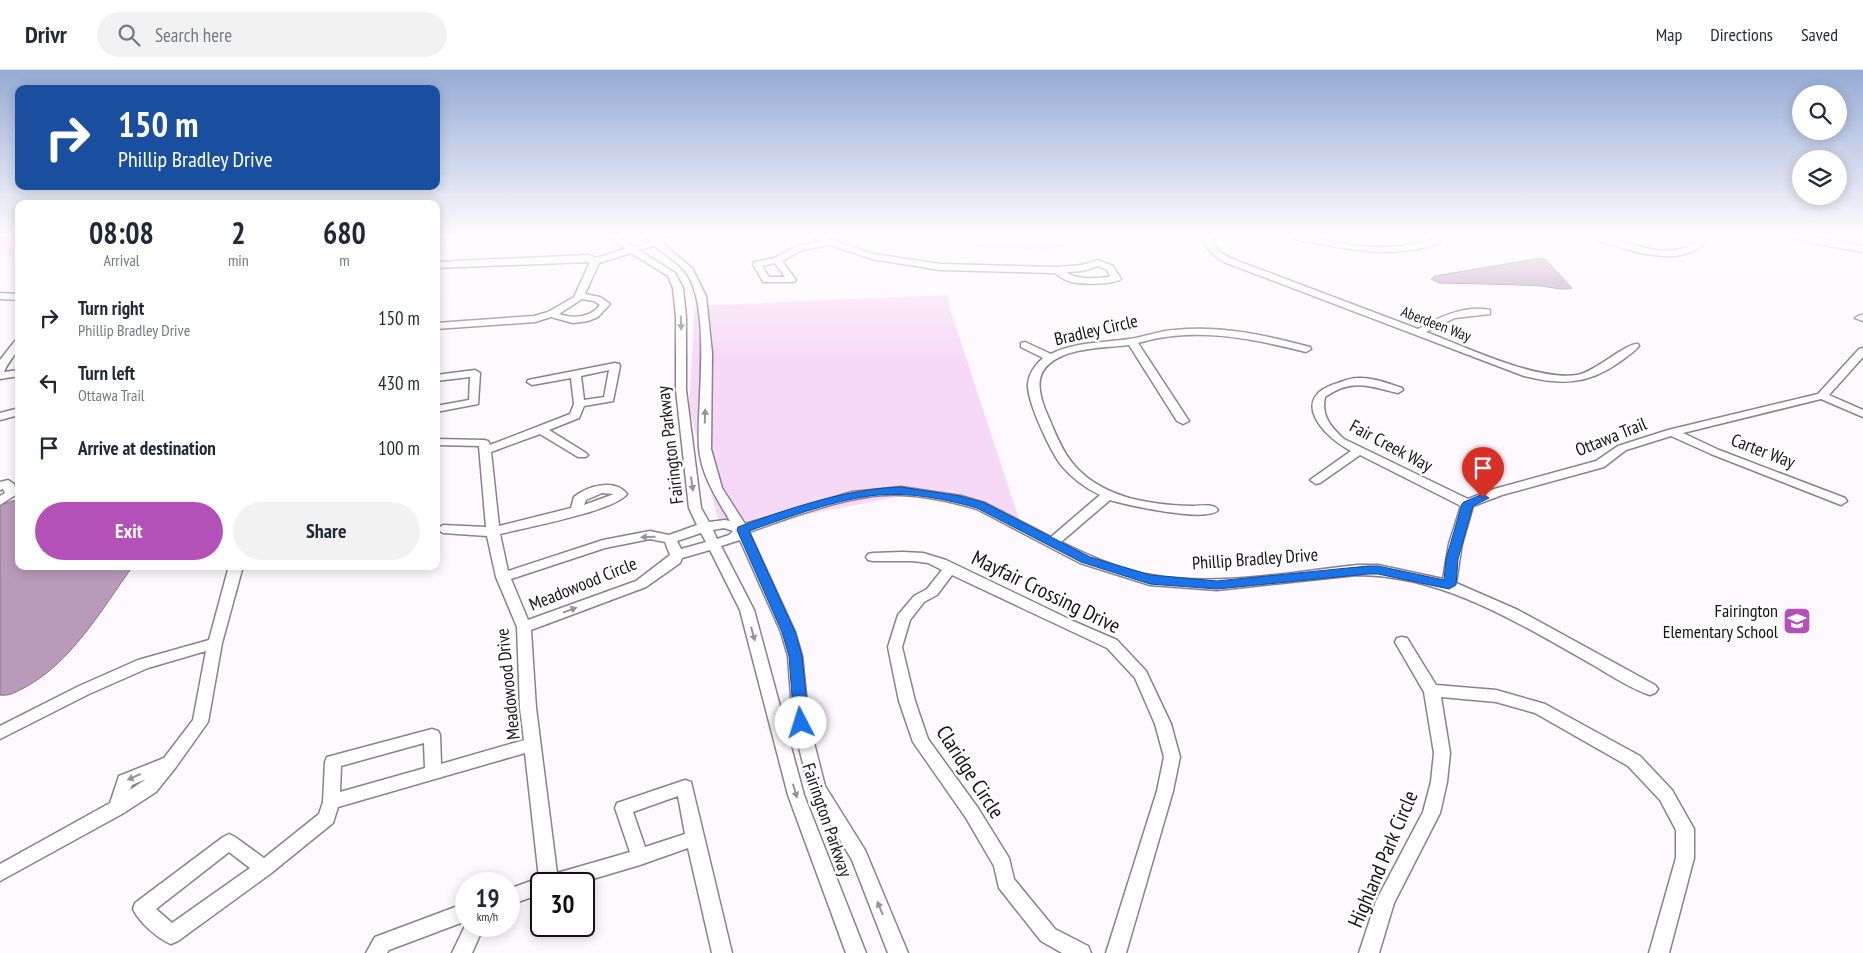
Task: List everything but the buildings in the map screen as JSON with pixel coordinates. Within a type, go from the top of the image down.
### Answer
[{"type":"street","points":[[440,326],[536,319],[551,314],[578,299],[587,278]]},
{"type":"street","name":"Fairington Parkway","points":[[673,278],[678,288],[681,317],[682,399],[695,508],[747,610],[796,795],[856,953]]},
{"type":"street","name":"Fairington Parkway","points":[[693,278],[701,296],[707,353],[704,449],[716,488],[742,530],[788,632],[795,656],[801,723],[817,788],[859,856],[898,953]]},
{"type":"street","points":[[1069,278],[1090,281],[1116,278]]},
{"type":"street","name":"Aberdeen Way","points":[[1276,278],[1528,374],[1559,380],[1583,378],[1600,371],[1634,346]]},
{"type":"street","points":[[0,296],[15,297]]},
{"type":"street","points":[[551,314],[567,320],[577,320],[594,315],[602,310],[605,304],[597,299],[580,296]]},
{"type":"street","points":[[1420,332],[1447,317],[1464,313],[1486,312]]},
{"type":"street","name":"Bradley Circle","points":[[1212,510],[1190,510],[1107,496],[1078,476],[1065,462],[1041,412],[1032,388],[1034,376],[1041,364],[1051,358],[1075,350],[1099,345],[1132,342],[1153,335],[1187,333],[1246,335],[1306,349]]},
{"type":"street","points":[[1132,342],[1183,421]]},
{"type":"street","points":[[1025,345],[1051,358]]},
{"type":"street","points":[[0,371],[2,364],[15,348]]},
{"type":"street","points":[[1863,352],[1822,396],[1863,414]]},
{"type":"street","points":[[532,382],[615,366],[610,399],[579,404]]},
{"type":"street","points":[[440,377],[475,373],[474,402],[440,407]]},
{"type":"street","points":[[0,376],[15,374]]},
{"type":"street","points":[[440,442],[484,443],[484,450],[508,443],[575,416],[579,404],[576,374]]},
{"type":"street","name":"Fair Creek Way","points":[[1398,390],[1371,382],[1355,381],[1331,388],[1320,396],[1317,408],[1325,428],[1340,441],[1468,504]]},
{"type":"street","name":"Ottawa Trail","points":[[1468,504],[1498,492],[1600,464],[1622,448],[1672,432],[1822,396]]},
{"type":"street","points":[[0,417],[15,412]]},
{"type":"street","points":[[541,430],[582,455]]},
{"type":"street","name":"Carter Way","points":[[1672,432],[1715,452],[1841,500]]},
{"type":"street","name":"Meadowood Drive","points":[[484,450],[495,548],[503,577],[524,627],[528,708],[545,872]]},
{"type":"street","points":[[1316,480],[1359,451]]},
{"type":"street","points":[[0,486],[8,484],[11,494],[0,502]]},
{"type":"street","name":"Phillip Bradley Drive","points":[[713,546],[734,538],[742,530],[852,496],[901,491],[960,500],[981,506],[1085,560],[1150,580],[1217,585],[1357,570],[1378,570],[1449,585],[1513,614],[1650,689]]},
{"type":"street","points":[[1052,543],[1107,496]]},
{"type":"street","points":[[1449,585],[1458,531],[1468,504]]},
{"type":"street","points":[[443,529],[493,532],[577,509]]},
{"type":"street","points":[[678,555],[670,539],[704,527],[725,524],[742,530]]},
{"type":"street","name":"Meadowood Circle","points":[[503,577],[603,544],[650,535],[670,539]]},
{"type":"street","name":"Meadowood Circle","points":[[524,627],[642,584],[675,560],[678,555],[713,546]]},
{"type":"street","name":"Mayfair Crossing Drive","points":[[873,557],[924,556],[942,563],[950,569],[1112,644],[1141,675],[1163,724],[1172,757],[1165,791],[1116,953]]},
{"type":"street","name":"Claridge Circle","points":[[950,569],[932,592],[919,599],[903,619],[895,647],[921,742],[972,812],[999,857],[1003,864],[1005,882],[1048,935],[1081,953]]},
{"type":"street","points":[[2,871],[116,809],[150,787],[170,762],[200,722],[215,643],[234,570]]},
{"type":"street","name":"Highland Park Circle","points":[[1369,953],[1385,901],[1431,813],[1442,753],[1432,691],[1402,642]]},
{"type":"street","points":[[0,733],[84,690],[143,664],[215,643]]},
{"type":"street","points":[[1432,691],[1452,691],[1496,696],[1540,708],[1634,761],[1666,795],[1685,829],[1685,858],[1659,953]]},
{"type":"street","points":[[264,868],[230,842],[142,909],[171,935],[264,868],[327,818],[331,802],[333,762],[432,735],[433,772]]},
{"type":"street","points":[[331,802],[533,744]]},
{"type":"street","points":[[640,857],[623,808],[685,787],[694,838],[722,953]]},
{"type":"street","points":[[588,872],[640,857],[694,838]]},
{"type":"street","points":[[376,953],[382,943],[455,916]]},
{"type":"street","points":[[462,953],[469,937]]},
{"type":"shaded area","points":[[1563,278],[1572,288],[1439,283],[1431,279]]},
{"type":"shaded area","points":[[948,295],[950,309],[1019,519],[912,494],[721,531],[689,407],[695,306]]},
{"type":"shaded area","points":[[15,500],[15,570],[130,570],[97,618],[70,651],[40,678],[9,695],[0,695],[0,505]]},
{"type":"place","name":"Fairington Elementary School","points":[[1797,621]]},
{"type":"route","points":[[801,723],[795,656],[788,632],[742,530],[773,519],[852,496],[901,491],[960,500],[981,506],[1085,560],[1150,580],[1217,585],[1357,570],[1378,570],[1449,585],[1458,531],[1468,504],[1483,498]]}]
